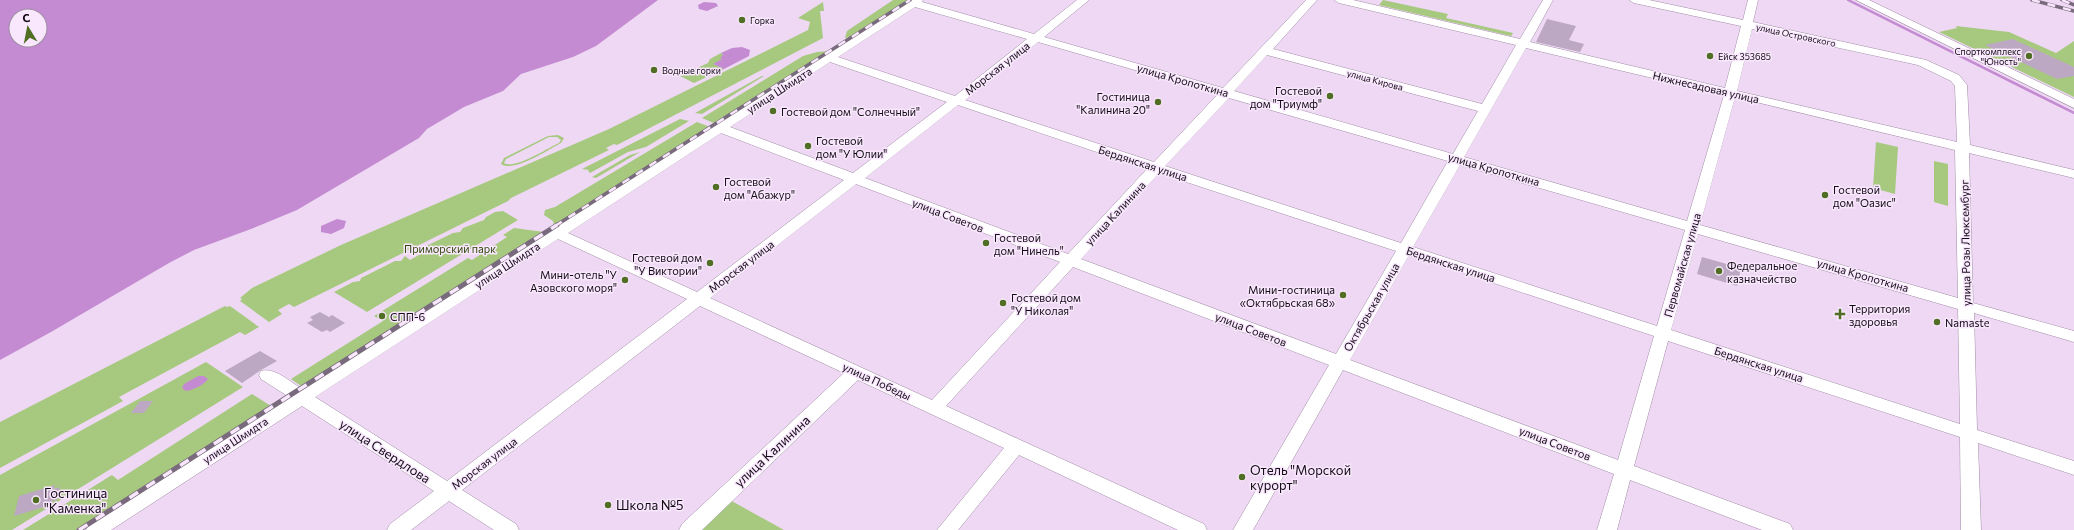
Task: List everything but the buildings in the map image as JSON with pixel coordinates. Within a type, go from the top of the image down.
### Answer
[{"type":"street","name":"Морская улица","points":[[397,530],[854,179],[1084,0]]},
{"type":"street","name":"улица Калинина","points":[[934,408],[1312,0]]},
{"type":"street","name":"Нижнесадовая улица","points":[[1339,0],[2074,174]]},
{"type":"street","name":"Октябрьская улица","points":[[1243,530],[1548,0]]},
{"type":"street","name":"улица Островского","points":[[1634,0],[1922,62],[1954,78]]},
{"type":"street","name":"Первомайская улица","points":[[1607,530],[1731,93],[1753,0]]},
{"type":"street","points":[[1861,0],[2074,104]]},
{"type":"street","name":"улица Кропоткина","points":[[916,1],[1036,38],[1457,158],[2074,337]]},
{"type":"street","name":"улица Шмидта","points":[[96,530],[916,1]]},
{"type":"street","name":"улица Кирова","points":[[1265,51],[1485,109]]},
{"type":"street","name":"Бердянская улица","points":[[829,58],[1157,168],[2074,468]]},
{"type":"street","name":"улица Розы Люксембург","points":[[1954,78],[1961,85],[1964,144],[1962,148],[1971,530]]},
{"type":"street","name":"улица Советов","points":[[720,128],[1783,530]]},
{"type":"street","name":"улица Победы","points":[[557,233],[1197,530]]},
{"type":"street","name":"улица Калинина","points":[[689,530],[856,372]]},
{"type":"street","name":"улица Свердлова","points":[[267,375],[509,530]]},
{"type":"street","points":[[947,530],[1016,446]]},
{"type":"green space","points":[[893,0],[909,0],[851,37],[845,38],[847,31]]},
{"type":"green space","points":[[1383,0],[1448,14],[1446,18],[1513,33],[1511,36],[1379,5]]},
{"type":"green space","points":[[823,2],[824,11],[820,11],[823,38],[617,145],[614,144],[606,148],[609,150],[294,307],[289,304],[278,310],[282,314],[269,322],[240,301],[242,299],[240,298],[252,288],[341,245],[609,129],[808,30],[810,22],[798,18]]},
{"type":"green space","points":[[1956,26],[2009,32],[2056,53],[2074,41],[2074,97],[1939,32],[1957,28]]},
{"type":"green space","points":[[830,51],[716,124],[702,118],[803,56],[817,52]]},
{"type":"green space","points":[[721,53],[723,55],[723,59],[714,64],[724,69],[694,83],[680,76],[708,63],[710,59]]},
{"type":"green space","points":[[764,76],[702,114],[695,113]]},
{"type":"green space","points":[[680,119],[689,121],[646,147],[628,152],[590,173],[588,171],[589,170],[582,169]]},
{"type":"green space","points":[[697,122],[710,127],[554,226],[553,221],[544,215],[545,210],[555,207]]},
{"type":"green space","points":[[558,135],[564,138],[561,143],[531,160],[514,166],[506,166],[501,164],[504,158],[548,136]],"holes":[[[549,137],[557,137],[561,140],[559,143],[531,158],[515,164],[504,163],[506,159]]]},
{"type":"green space","points":[[1876,142],[1898,147],[1895,194],[1873,188]]},
{"type":"green space","points":[[640,152],[596,178],[592,177],[630,155]]},
{"type":"green space","points":[[1934,161],[1948,164],[1948,206],[1934,202]]},
{"type":"green space","name":"Приморский парк","points":[[503,211],[518,220],[367,312],[334,292],[353,282],[360,281],[361,278],[395,261],[401,261],[405,256],[410,260],[426,251],[422,248],[453,233],[460,232],[463,228],[484,220],[486,217],[495,212]]},
{"type":"green space","points":[[514,228],[544,232],[301,386],[291,379],[383,321],[374,316],[468,258],[472,260],[507,237],[503,235]]},
{"type":"green space","points":[[225,306],[230,306],[259,327],[245,335],[240,332],[119,397],[123,401],[0,468],[0,422]]},
{"type":"green space","points":[[206,362],[243,387],[12,530],[0,530],[0,475]]},
{"type":"green space","points":[[252,394],[271,406],[76,530],[23,530],[112,475],[118,480]]},
{"type":"green space","points":[[728,499],[784,530],[696,530]]},
{"type":"shaded area","points":[[0,0],[658,0],[596,46],[573,57],[521,74],[503,91],[464,107],[427,129],[419,138],[297,210],[194,250],[0,360]]},
{"type":"shaded area","points":[[704,2],[716,3],[718,6],[707,11],[699,9],[698,5]]},
{"type":"shaded area","points":[[742,47],[750,50],[749,56],[724,69],[713,64],[722,59],[720,58],[723,55],[721,53],[732,48]]},
{"type":"shaded area","points":[[337,219],[346,221],[344,228],[331,234],[321,232],[321,226]]},
{"type":"shaded area","points":[[198,376],[204,376],[208,379],[192,390],[186,391],[182,388],[184,384]]},
{"type":"waterway","points":[[1848,0],[2074,113]]},
{"type":"railway","points":[[555,226],[910,0]]},
{"type":"railway","points":[[2032,0],[2074,11]]},
{"type":"railway","points":[[2062,0],[2074,5]]},
{"type":"railway","points":[[79,530],[557,225]]},
{"type":"place","name":"Горка","points":[[742,20]]},
{"type":"place","name":"Ейск 353685","points":[[1710,56]]},
{"type":"place","name":"Спорткомплекс \"Юность\"","points":[[2029,56]]},
{"type":"place","name":"Водные горки","points":[[654,70]]},
{"type":"place","name":"Гостевой дом \"Триумф\"","points":[[1330,96]]},
{"type":"place","name":"Гостиница \"Калинина 20\"","points":[[1158,102]]},
{"type":"place","name":"Гостевой дом \"Солнечный\"","points":[[773,111]]},
{"type":"place","name":"Гостевой дом \"У Юлии\"","points":[[808,146]]},
{"type":"place","name":"Гостевой дом \"Абажур\"","points":[[716,187]]},
{"type":"place","name":"Гостевой дом \"Оазис\"","points":[[1825,195]]},
{"type":"place","name":"Гостевой дом \"Нинель\"","points":[[986,243]]},
{"type":"place","name":"Гостевой дом \"У Виктории\"","points":[[710,263]]},
{"type":"place","name":"Федеральное казначейство","points":[[1719,271]]},
{"type":"place","name":"Мини-отель \"У Азовского моря\"","points":[[625,280]]},
{"type":"place","name":"Мини-гостиница «Октябрьская 68»","points":[[1343,295]]},
{"type":"place","name":"Гостевой дом \"У Николая\"","points":[[1003,303]]},
{"type":"place","name":"Территория здоровья","points":[[1840,314]]},
{"type":"place","name":"СПП-6","points":[[382,316]]},
{"type":"place","name":"Namaste","points":[[1937,322]]},
{"type":"place","name":"Отель \"Морской курорт\"","points":[[1242,477]]},
{"type":"place","name":"Гостиница \"Каменка\"","points":[[36,500]]},
{"type":"place","name":"Школа №5","points":[[608,505]]}]
